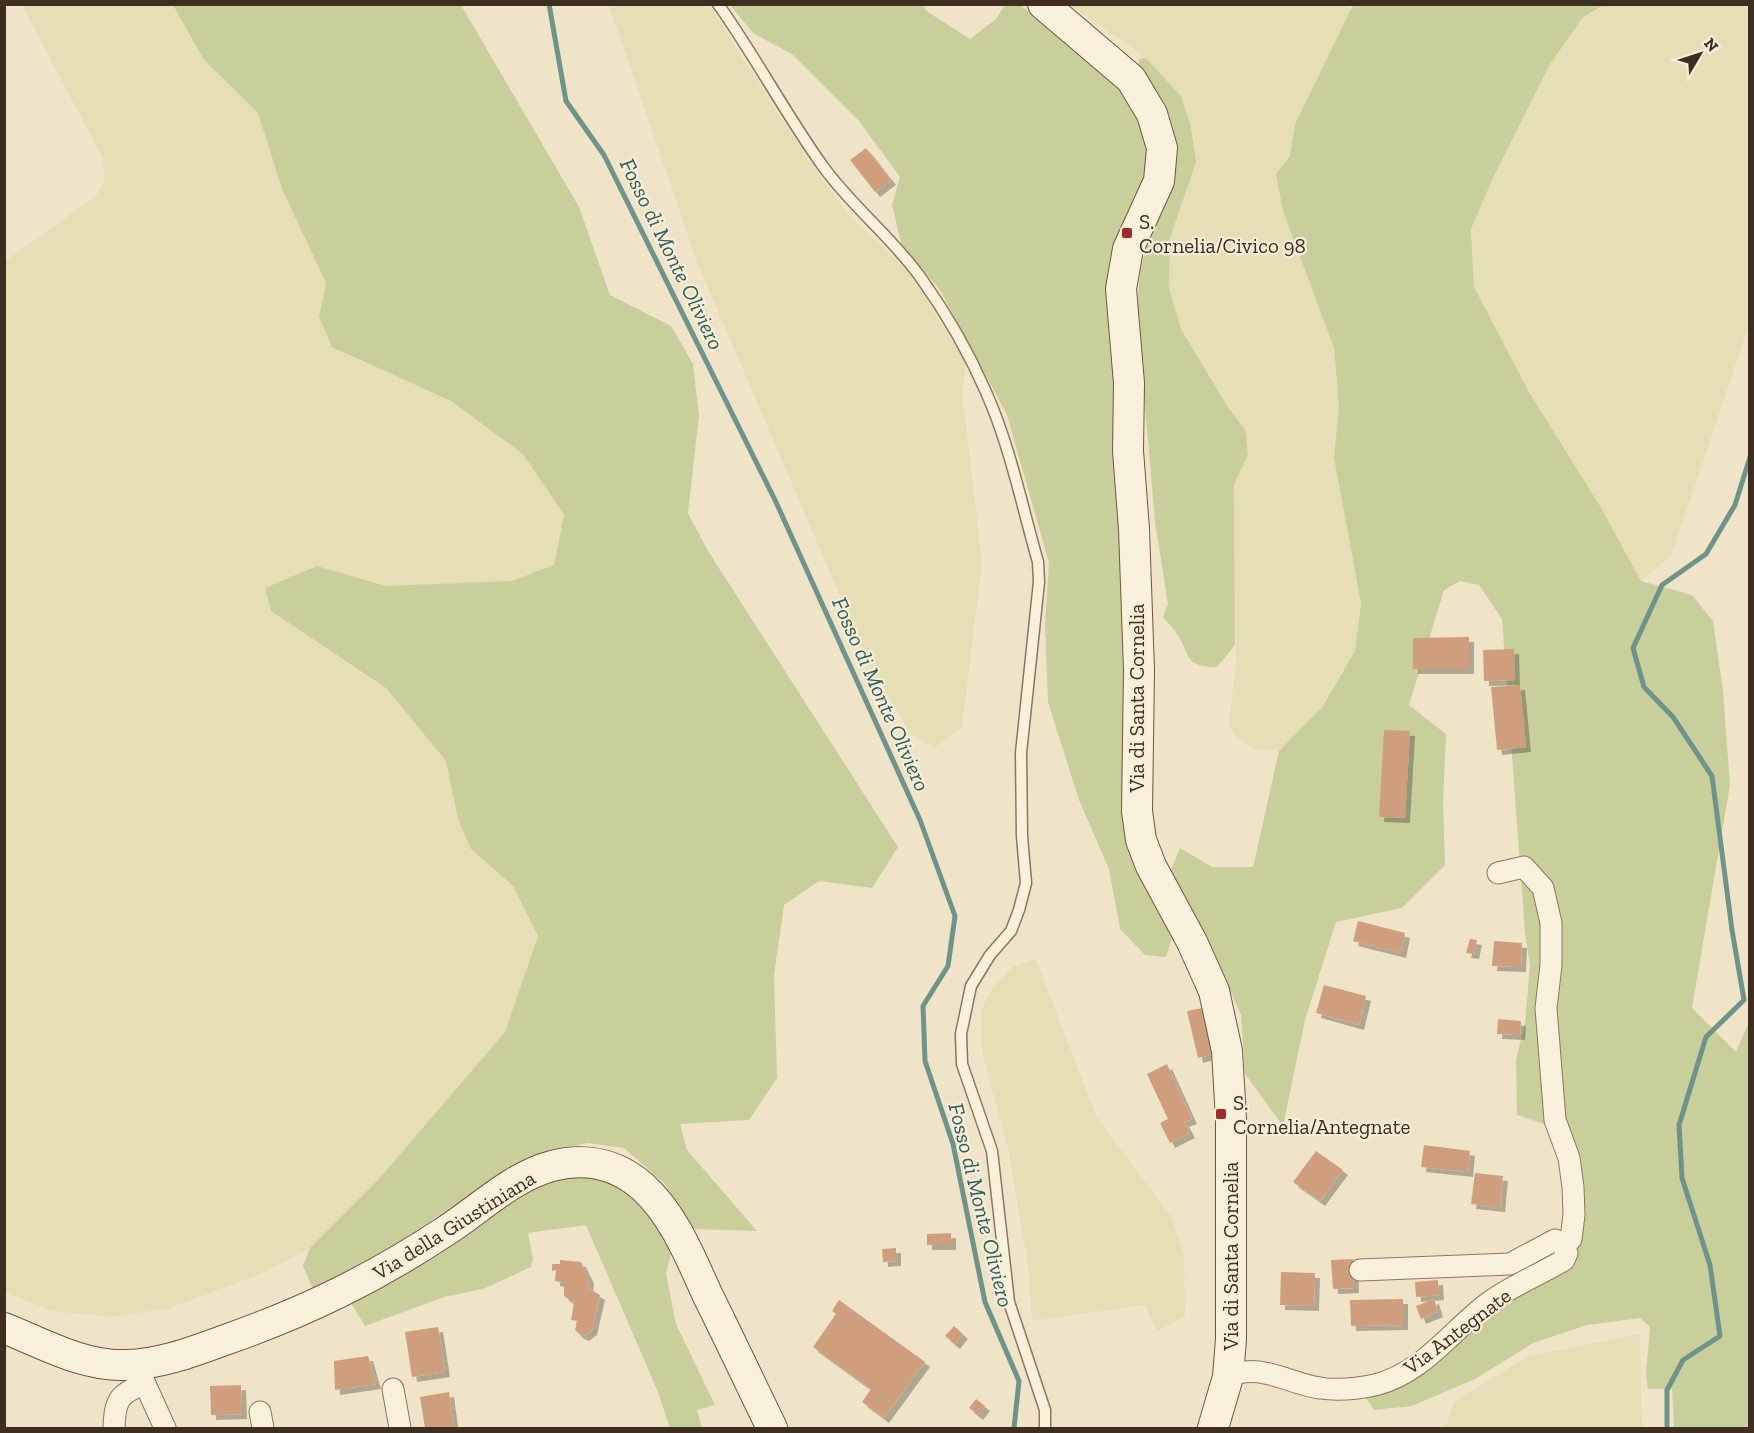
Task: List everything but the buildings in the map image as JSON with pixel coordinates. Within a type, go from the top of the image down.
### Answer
[{"type":"street","name":"Via di Santa Cornelia","points":[[1043,4],[1131,79],[1152,114],[1162,148],[1159,182],[1128,249],[1121,289],[1129,383],[1128,451],[1134,529],[1139,670],[1137,812],[1146,854],[1208,977],[1225,1035],[1229,1070],[1231,1131],[1231,1339],[1228,1377],[1213,1428]]},
{"type":"street","points":[[1498,873],[1524,867],[1543,888],[1551,923],[1551,965],[1546,1008],[1550,1061],[1555,1120],[1569,1158],[1574,1215],[1571,1239],[1564,1245]]},
{"type":"street","name":"Via della Giustiniana","points":[[4,1328],[97,1363],[140,1374],[177,1357],[279,1322],[340,1295],[400,1261],[520,1179],[552,1166],[589,1162],[619,1170],[642,1186],[657,1202],[685,1248],[772,1428]]},
{"type":"street","name":"Via Antegnate","points":[[1228,1377],[1250,1369],[1297,1383],[1337,1390],[1353,1390],[1387,1382],[1432,1355],[1467,1320],[1492,1301],[1563,1260],[1567,1254],[1564,1245],[1559,1241],[1551,1241],[1530,1256],[1510,1264],[1359,1270]]},
{"type":"street","points":[[114,1428],[119,1398],[140,1374],[165,1428]]},
{"type":"street","points":[[393,1389],[400,1428]]},
{"type":"lane","points":[[718,4],[820,163],[843,195],[921,278],[968,355],[987,394],[1006,447],[1038,562],[1039,582],[1021,753],[1022,836],[1026,884],[1011,931],[990,955],[971,986],[961,1034],[962,1064],[992,1151],[1009,1302],[1045,1410],[1045,1428]]},
{"type":"shaded area","points":[[708,4],[808,160],[848,214],[909,272],[966,364],[962,391],[982,562],[962,727],[934,748],[910,733],[870,666],[697,262],[609,5]]},
{"type":"shaded area","points":[[1345,4],[1351,9],[1295,124],[1283,211],[1334,348],[1339,406],[1334,458],[1361,603],[1355,651],[1323,706],[1279,751],[1251,748],[1234,734],[1229,724],[1236,664],[1234,484],[1248,454],[1245,429],[1229,409],[1181,329],[1169,288],[1170,238],[1196,162],[1191,127],[1181,96],[1146,58],[1071,5]]},
{"type":"shaded area","points":[[22,5],[173,5],[204,60],[258,113],[282,189],[326,283],[319,317],[361,360],[451,401],[523,454],[564,515],[554,565],[512,582],[386,586],[317,566],[271,611],[386,688],[446,761],[459,819],[471,849],[513,886],[538,936],[505,1032],[378,1180],[310,1248],[263,1273],[170,1308],[111,1317],[52,1311],[5,1292],[4,262],[96,196],[105,180],[103,159]]},
{"type":"shaded area","points":[[1604,5],[1749,5],[1749,324],[1671,556],[1641,581],[1600,506],[1529,392],[1474,287],[1471,229],[1492,180],[1549,66],[1583,17]]},
{"type":"shaded area","points":[[1036,959],[1096,1116],[1171,1216],[1184,1255],[1185,1316],[1157,1331],[1145,1305],[1032,1321],[1028,1265],[1008,1147],[983,1057],[980,1012],[992,988],[1012,967]]},
{"type":"shaded area","points":[[1640,1334],[1642,1428],[1445,1428],[1455,1401],[1529,1356]]},
{"type":"green space","points":[[173,5],[461,5],[579,207],[610,295],[671,326],[693,364],[699,415],[688,513],[708,551],[898,847],[872,888],[819,881],[784,905],[774,975],[777,1078],[749,1120],[680,1124],[687,1150],[757,1231],[692,1229],[665,1184],[624,1148],[587,1143],[537,1154],[459,1202],[341,1281],[313,1289],[303,1266],[310,1248],[378,1180],[505,1032],[538,936],[513,886],[471,849],[458,819],[446,761],[386,688],[271,611],[265,588],[317,566],[386,586],[512,581],[554,565],[564,515],[523,454],[451,401],[332,347],[319,317],[326,283],[282,189],[258,113],[204,60]]},
{"type":"green space","points":[[730,5],[922,5],[928,12],[970,39],[996,19],[1005,5],[1020,5],[1104,66],[1139,115],[1151,159],[1124,237],[1128,657],[1124,797],[1126,844],[1174,932],[1166,957],[1145,955],[1120,929],[1109,869],[1079,800],[1048,702],[1045,625],[1049,563],[1007,415],[940,290],[901,243],[892,205],[900,177],[859,121],[793,55],[753,33]]},
{"type":"green space","points":[[1353,5],[1604,5],[1583,17],[1549,66],[1492,180],[1471,229],[1474,287],[1529,392],[1600,506],[1641,581],[1692,595],[1713,621],[1723,691],[1730,785],[1692,1008],[1736,1052],[1749,1022],[1749,1428],[1674,1428],[1672,1389],[1648,1389],[1646,1375],[1650,1327],[1640,1318],[1587,1325],[1533,1343],[1477,1378],[1412,1406],[1374,1410],[1365,1397],[1577,1251],[1572,1160],[1547,1125],[1517,1115],[1516,1060],[1525,1023],[1530,965],[1525,933],[1502,619],[1479,585],[1460,581],[1444,590],[1409,705],[1446,734],[1443,801],[1445,865],[1402,908],[1336,922],[1305,1020],[1283,1126],[1245,1074],[1241,1015],[1212,949],[1170,872],[1180,848],[1212,867],[1253,867],[1279,751],[1323,706],[1355,651],[1361,603],[1334,458],[1339,406],[1334,348],[1283,211],[1276,174],[1290,156],[1295,124]]},
{"type":"green space","points":[[1146,58],[1181,96],[1191,127],[1196,162],[1170,238],[1169,288],[1181,329],[1229,409],[1245,429],[1248,455],[1234,484],[1235,645],[1217,667],[1207,667],[1191,660],[1177,634],[1163,617],[1168,604],[1155,522],[1137,312],[1144,256],[1173,176],[1176,145],[1167,113],[1138,69],[1139,59]]},
{"type":"green space","points":[[584,1174],[617,1182],[647,1208],[672,1250],[666,1274],[676,1324],[715,1405],[697,1410],[702,1428],[670,1428],[658,1392],[586,1225],[528,1233],[533,1259],[531,1267],[483,1289],[444,1297],[365,1326],[351,1303],[520,1192],[555,1178]]},
{"type":"waterway","name":"Fosso di Monte Oliviero","points":[[549,4],[566,101],[604,155],[775,500],[920,820],[955,916],[948,966],[923,1006],[925,1061],[953,1144],[985,1302],[1019,1381],[1014,1428]]},
{"type":"waterway","points":[[1667,1428],[1667,1390],[1683,1360],[1720,1336],[1710,1265],[1682,1178],[1679,1125],[1706,1037],[1744,1000],[1732,930],[1712,776],[1673,717],[1644,687],[1633,648],[1662,585],[1706,554],[1735,505],[1750,457]]},
{"type":"place","name":"S. Cornelia/Civico 98","points":[[1127,233]]},
{"type":"place","name":"S. Cornelia/Antegnate","points":[[1221,1114]]}]
